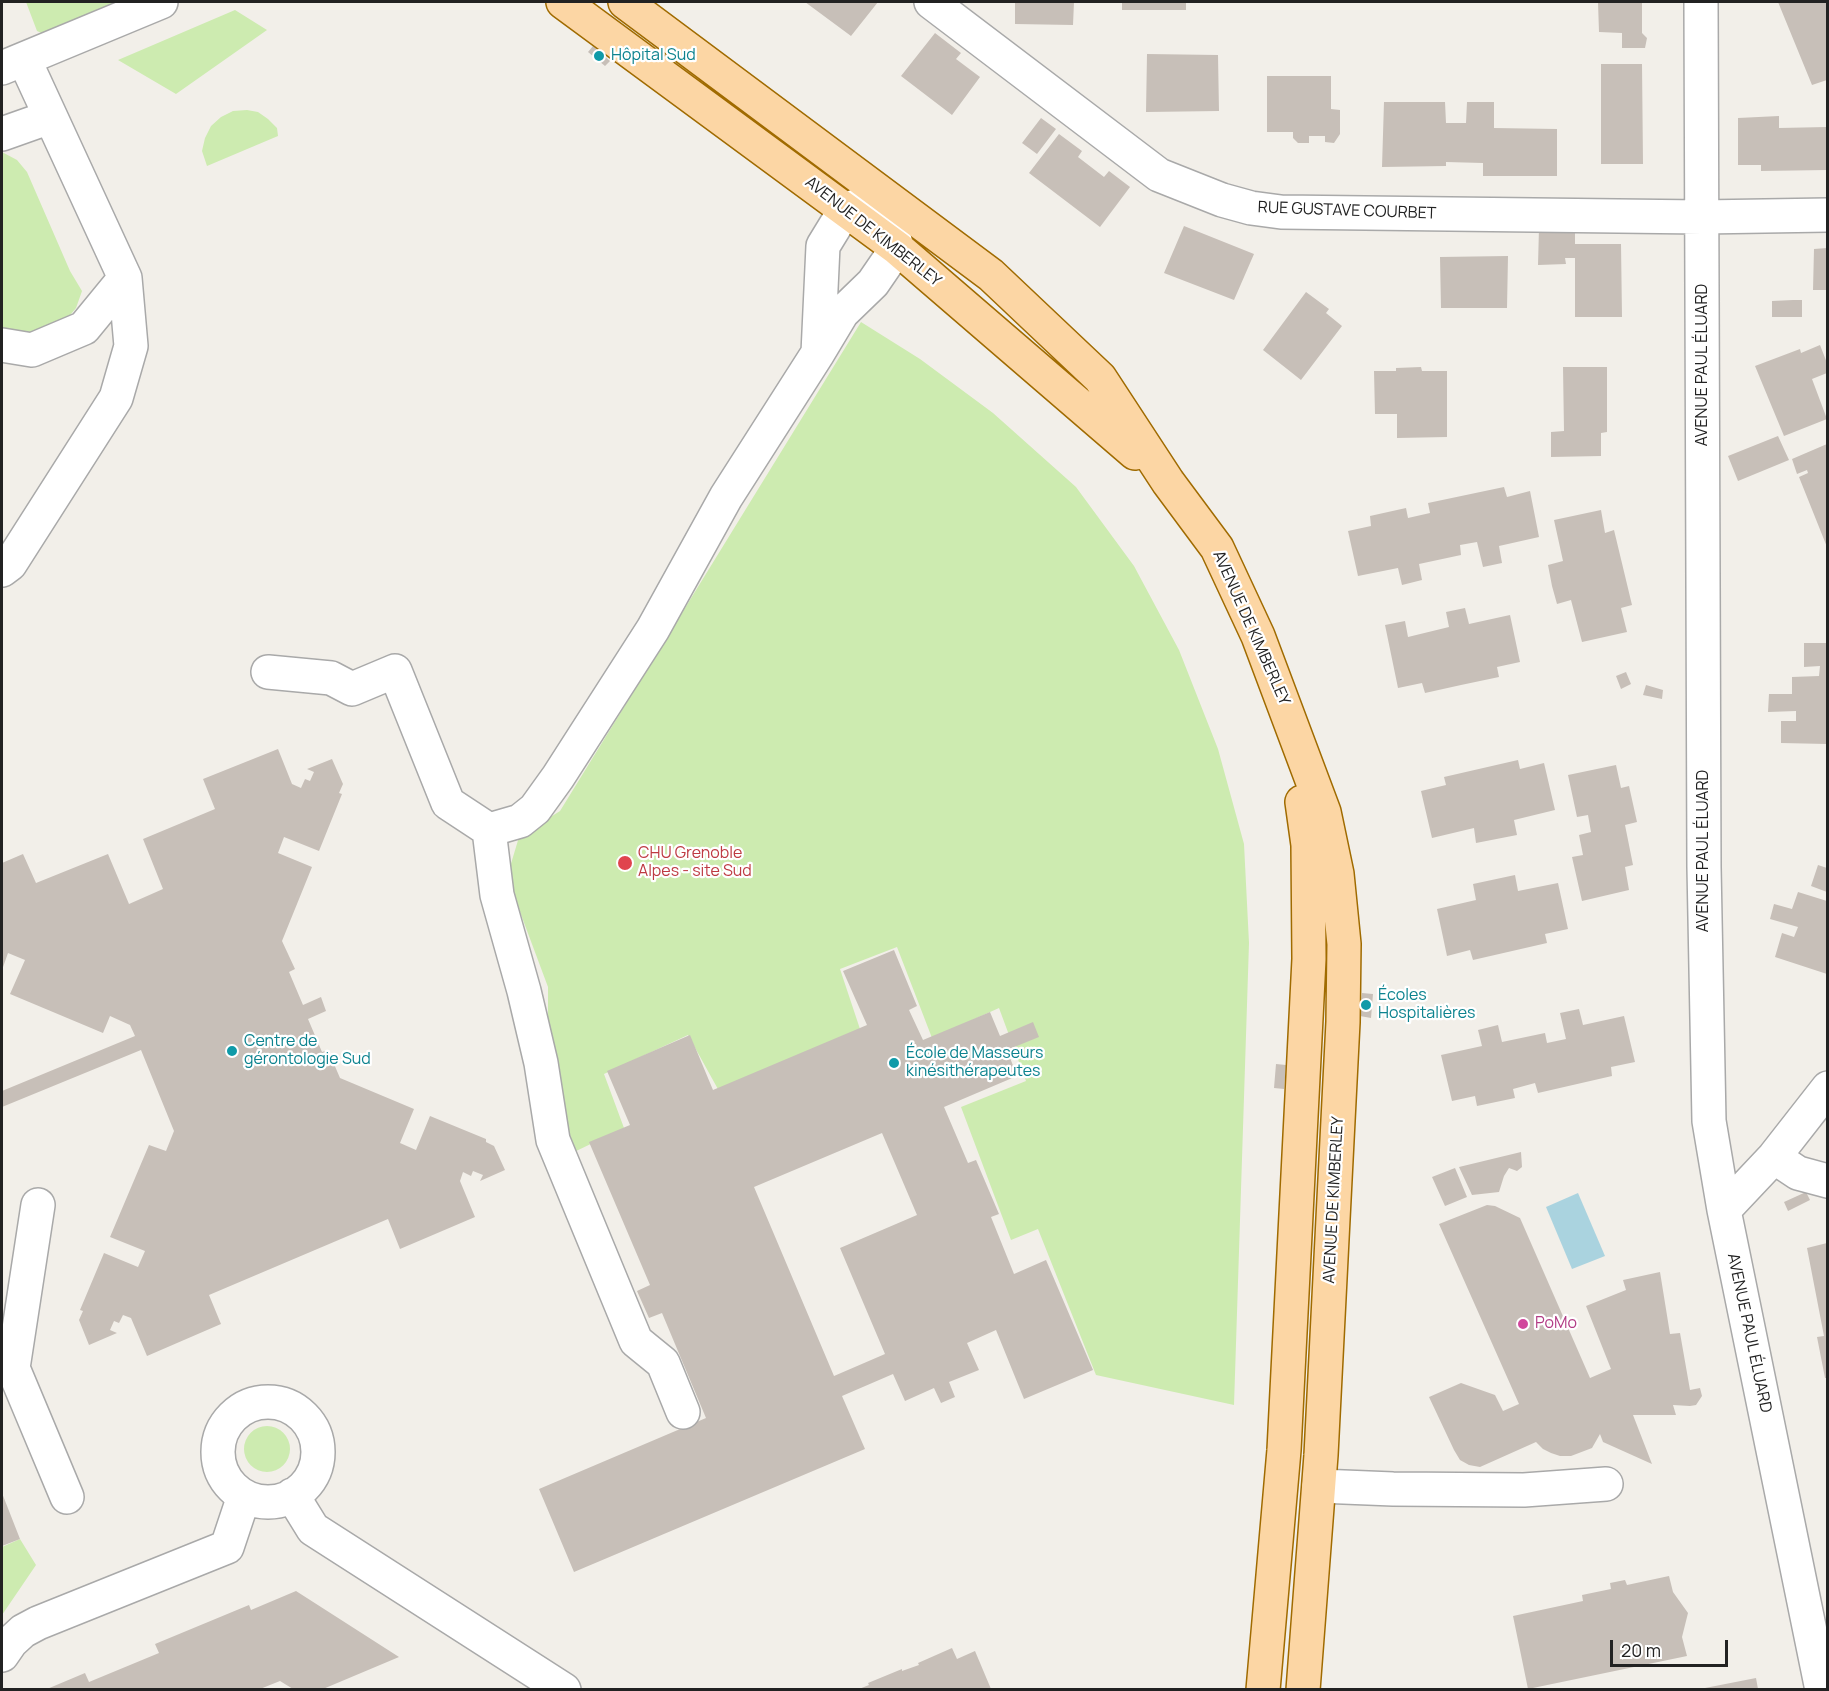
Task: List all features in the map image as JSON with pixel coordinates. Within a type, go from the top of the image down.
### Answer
[{"type":"main road","name":"AVENUE DE KIMBERLEY","points":[[562,2],[897,248],[1168,482]]},
{"type":"main road","name":"AVENUE DE KIMBERLEY","points":[[625,2],[991,275],[1100,378],[1168,482],[1216,548],[1258,636],[1324,812],[1337,874],[1344,944],[1343,1022],[1319,1486],[1303,1689]]},
{"type":"main road","name":"AVENUE DE KIMBERLEY","points":[[1263,1689],[1284,1450],[1308,959],[1308,844],[1290,718]]},
{"type":"street","points":[[2,570],[10,564],[117,398],[131,346],[124,278],[50,117],[13,63],[161,2]]},
{"type":"street","name":"RUE GUSTAVE COURBET","points":[[931,2],[1159,175],[1222,200],[1251,208],[1281,212],[1702,217],[1827,215]]},
{"type":"street","name":"AVENUE PAUL ÉLUARD","points":[[1701,2],[1705,968],[1709,1121],[1724,1210],[1822,1689]]},
{"type":"street","points":[[2,134],[50,117]]},
{"type":"street","points":[[268,672],[331,678],[352,689],[395,671],[448,803],[489,830],[520,821],[535,809],[558,777],[653,629],[726,497],[818,353],[842,313],[873,283],[897,248],[883,195],[845,210],[823,246],[818,353]]},
{"type":"street","points":[[2,345],[32,350],[84,328],[124,278]]},
{"type":"street","points":[[489,830],[497,895],[541,1063],[553,1140],[636,1341],[663,1363],[683,1412]]},
{"type":"street","points":[[1724,1210],[1774,1157],[1827,1088]]},
{"type":"street","points":[[1774,1157],[1798,1173],[1827,1180]]},
{"type":"street","points":[[38,1205],[13,1368],[14,1403],[67,1497]]},
{"type":"street","points":[[267,1401],[284,1404],[298,1412],[309,1424],[316,1439],[317,1455],[314,1471],[305,1485],[292,1495],[276,1501],[260,1501],[244,1496],[231,1486],[222,1472],[218,1456],[219,1440],[225,1424],[236,1412],[251,1404],[267,1401]]},
{"type":"street","points":[[1319,1486],[1524,1490],[1606,1484]]},
{"type":"street","points":[[292,1495],[313,1529],[564,1689]]},
{"type":"street","points":[[2,1655],[23,1631],[38,1623],[227,1547],[244,1496]]},
{"type":"green space","points":[[26,2],[131,2],[48,36],[37,31]]},
{"type":"green space","points":[[235,10],[267,30],[176,94],[118,60]]},
{"type":"green space","points":[[233,111],[258,112],[268,119],[277,128],[278,136],[207,166],[202,151],[211,126],[221,117]]},
{"type":"green space","points":[[2,152],[17,160],[27,172],[70,271],[82,291],[76,308],[57,331],[2,337]]},
{"type":"green space","points":[[861,322],[920,359],[993,413],[1076,487],[1134,566],[1179,650],[1218,749],[1244,844],[1249,943],[1234,1405],[1096,1375],[1038,1229],[1011,1240],[961,1107],[1026,1081],[999,1008],[932,1038],[897,947],[840,969],[860,1029],[719,1091],[688,1035],[604,1074],[624,1128],[572,1153],[548,1054],[548,987],[507,877],[519,837],[560,811]]},
{"type":"green space","points":[[267,1426],[283,1433],[290,1449],[283,1465],[267,1472],[251,1465],[244,1449],[251,1433]]},
{"type":"green space","points":[[20,1539],[36,1565],[2,1615],[2,1547]]},
{"type":"water","points":[[1578,1193],[1605,1256],[1572,1269],[1546,1207]]},
{"type":"building","points":[[805,2],[878,2],[851,36]]},
{"type":"building","points":[[1015,2],[1074,2],[1073,25],[1015,24]]},
{"type":"building","points":[[1122,2],[1186,2],[1186,10],[1122,10]]},
{"type":"building","points":[[1598,2],[1642,2],[1642,33],[1647,38],[1645,48],[1622,48],[1622,33],[1599,32]]},
{"type":"building","points":[[1778,2],[1827,2],[1827,80],[1812,85]]},
{"type":"building","points":[[935,33],[961,53],[956,59],[980,77],[952,115],[901,76]]},
{"type":"building","name":"Hôpital Sud","points":[[593,46],[610,61],[605,66],[588,52]]},
{"type":"building","points":[[1147,54],[1218,55],[1219,111],[1146,112]]},
{"type":"building","points":[[1601,64],[1642,64],[1643,164],[1601,164]]},
{"type":"building","points":[[1267,76],[1331,76],[1331,109],[1340,110],[1340,134],[1334,143],[1325,142],[1325,136],[1309,136],[1309,143],[1298,143],[1293,138],[1293,132],[1267,132]]},
{"type":"building","points":[[1384,102],[1445,102],[1446,123],[1466,123],[1467,102],[1494,102],[1494,128],[1557,129],[1557,176],[1483,176],[1483,163],[1446,162],[1446,166],[1382,167]]},
{"type":"building","points":[[1779,116],[1779,128],[1827,127],[1827,170],[1761,171],[1761,165],[1738,165],[1738,118]]},
{"type":"building","points":[[1041,118],[1056,129],[1037,154],[1022,143]]},
{"type":"building","points":[[1059,134],[1082,151],[1078,157],[1104,177],[1109,171],[1130,187],[1100,227],[1029,173]]},
{"type":"building","points":[[1184,226],[1254,254],[1234,300],[1164,273]]},
{"type":"building","points":[[1539,228],[1575,229],[1575,244],[1621,244],[1622,317],[1575,317],[1575,258],[1565,258],[1566,264],[1538,265]]},
{"type":"building","points":[[1827,248],[1827,290],[1813,290],[1814,249]]},
{"type":"building","points":[[1508,256],[1507,308],[1441,308],[1440,257]]},
{"type":"building","points":[[1306,292],[1329,309],[1326,313],[1342,326],[1301,380],[1263,350]]},
{"type":"building","points":[[1802,300],[1802,317],[1772,317],[1772,301]]},
{"type":"building","points":[[1820,345],[1827,363],[1827,373],[1812,379],[1827,419],[1784,436],[1755,366],[1800,349],[1801,353]]},
{"type":"building","points":[[1421,367],[1422,371],[1447,371],[1447,437],[1397,438],[1397,414],[1375,414],[1374,371],[1396,371],[1396,368]]},
{"type":"building","points":[[1563,367],[1607,367],[1607,432],[1601,433],[1601,456],[1551,457],[1551,432],[1564,431]]},
{"type":"building","points":[[1778,436],[1789,460],[1738,481],[1728,456]]},
{"type":"building","points":[[1827,444],[1827,547],[1799,477],[1808,473],[1807,470],[1797,474],[1792,459]]},
{"type":"building","points":[[1504,487],[1507,497],[1530,491],[1539,537],[1499,546],[1502,563],[1483,567],[1477,542],[1460,545],[1461,555],[1419,564],[1422,580],[1402,585],[1398,568],[1358,576],[1348,531],[1371,526],[1370,516],[1406,508],[1408,518],[1430,513],[1428,503]]},
{"type":"building","points":[[1601,510],[1605,533],[1614,530],[1632,605],[1621,608],[1627,632],[1582,642],[1571,600],[1557,604],[1552,586],[1548,565],[1563,561],[1554,520]]},
{"type":"building","points":[[1465,608],[1469,624],[1510,615],[1520,662],[1497,667],[1499,677],[1425,693],[1422,683],[1398,688],[1385,625],[1405,621],[1408,637],[1449,627],[1446,612]]},
{"type":"building","points":[[1804,643],[1827,643],[1827,744],[1781,743],[1781,721],[1796,721],[1796,711],[1768,712],[1769,694],[1792,694],[1792,677],[1819,676],[1820,666],[1804,667]]},
{"type":"building","points":[[1626,672],[1631,684],[1621,689],[1616,676]]},
{"type":"building","points":[[1646,685],[1663,690],[1662,699],[1643,695]]},
{"type":"building","name":"Centre de gérontologie Sud","points":[[278,749],[292,784],[301,788],[305,779],[310,781],[314,772],[307,769],[332,759],[343,784],[339,793],[342,794],[319,851],[284,837],[278,853],[312,867],[282,941],[295,969],[289,972],[303,1005],[321,997],[326,1011],[308,1019],[322,1052],[328,1050],[340,1078],[414,1109],[400,1143],[416,1150],[430,1116],[486,1139],[486,1142],[494,1146],[505,1170],[480,1181],[483,1175],[473,1171],[471,1176],[463,1172],[460,1181],[475,1217],[400,1249],[388,1219],[209,1295],[221,1324],[147,1356],[131,1318],[123,1315],[119,1323],[114,1321],[110,1330],[117,1333],[89,1345],[79,1320],[83,1311],[80,1310],[104,1253],[138,1267],[145,1251],[110,1237],[149,1145],[166,1151],[174,1131],[141,1050],[2,1107],[2,1091],[135,1036],[130,1025],[110,1016],[103,1033],[10,994],[25,960],[8,953],[2,970],[2,863],[23,854],[36,883],[108,854],[129,904],[163,889],[143,839],[215,809],[203,779]]},
{"type":"building","points":[[1518,760],[1520,769],[1544,763],[1555,810],[1514,820],[1517,835],[1476,843],[1474,828],[1432,838],[1421,791],[1446,785],[1444,777]]},
{"type":"building","points":[[1616,765],[1621,788],[1629,786],[1637,822],[1625,825],[1633,865],[1625,867],[1629,890],[1582,901],[1572,857],[1583,855],[1579,835],[1591,832],[1588,815],[1577,817],[1568,775]]},
{"type":"building","points":[[1818,865],[1827,868],[1827,892],[1811,886]]},
{"type":"building","points":[[1515,875],[1518,891],[1558,883],[1568,929],[1545,934],[1547,943],[1473,960],[1470,950],[1447,956],[1437,909],[1476,900],[1473,884]]},
{"type":"building","points":[[1798,892],[1827,901],[1827,974],[1775,957],[1782,933],[1794,937],[1798,927],[1770,919],[1774,904],[1792,909]]},
{"type":"building","points":[[894,950],[917,1006],[909,1010],[923,1040],[990,1012],[1000,1036],[1033,1022],[1039,1037],[1007,1050],[1017,1076],[944,1107],[968,1163],[976,1160],[999,1214],[991,1217],[1014,1274],[1046,1260],[1093,1370],[1024,1399],[996,1330],[967,1343],[979,1370],[949,1382],[955,1397],[941,1403],[934,1388],[905,1401],[893,1374],[842,1396],[865,1449],[574,1572],[539,1489],[706,1418],[662,1313],[649,1318],[637,1291],[650,1285],[589,1142],[630,1125],[607,1071],[690,1035],[713,1090],[867,1025],[843,971]],"holes":[[[882,1133],[917,1215],[840,1248],[885,1354],[834,1376],[754,1187]]]},
{"type":"building","name":"Écoles Hospitalières","points":[[1362,993],[1373,994],[1371,1018],[1360,1016]]},
{"type":"building","points":[[1579,1009],[1583,1025],[1624,1016],[1635,1062],[1611,1067],[1612,1076],[1538,1093],[1535,1083],[1513,1089],[1515,1098],[1477,1106],[1475,1096],[1452,1101],[1441,1055],[1482,1046],[1478,1030],[1498,1025],[1502,1042],[1545,1033],[1547,1043],[1566,1039],[1560,1013]]},
{"type":"building","points":[[1276,1064],[1286,1065],[1284,1089],[1274,1088]]},
{"type":"building","points":[[1521,1152],[1522,1167],[1517,1171],[1509,1168],[1499,1192],[1472,1195],[1459,1167]]},
{"type":"building","points":[[1455,1168],[1467,1197],[1445,1206],[1432,1177]]},
{"type":"building","points":[[1806,1192],[1810,1200],[1788,1211],[1784,1202]]},
{"type":"building","points":[[1487,1205],[1495,1206],[1520,1218],[1590,1378],[1611,1369],[1586,1306],[1626,1290],[1623,1280],[1660,1272],[1670,1334],[1680,1333],[1690,1390],[1700,1388],[1702,1396],[1696,1405],[1673,1405],[1676,1415],[1633,1415],[1652,1464],[1603,1442],[1600,1434],[1592,1448],[1571,1456],[1551,1453],[1536,1442],[1480,1467],[1460,1460],[1429,1397],[1461,1383],[1495,1395],[1503,1411],[1519,1404],[1439,1224]]},
{"type":"building","points":[[1827,1243],[1827,1378],[1825,1378],[1817,1337],[1824,1336],[1807,1248]]},
{"type":"building","points":[[2,1493],[20,1539],[2,1546]]},
{"type":"building","points":[[1669,1576],[1673,1592],[1688,1613],[1682,1637],[1687,1656],[1528,1689],[1513,1616],[1583,1601],[1582,1595],[1611,1589],[1610,1583],[1625,1580],[1627,1585]]},
{"type":"building","points":[[296,1591],[399,1657],[323,1689],[293,1689],[280,1681],[260,1689],[47,1689],[85,1673],[89,1682],[159,1653],[155,1644],[249,1605],[251,1610]]},
{"type":"building","points":[[952,1648],[957,1659],[975,1651],[991,1689],[859,1689],[902,1669],[902,1671],[919,1665],[918,1663]]},
{"type":"building","points":[[1756,1678],[1758,1689],[1705,1689],[1705,1688]]},
{"type":"place","name":"Hôpital Sud","points":[[599,56]]},
{"type":"place","name":"CHU Grenoble Alpes - site Sud","points":[[625,863]]},
{"type":"place","name":"Écoles Hospitalières","points":[[1366,1005]]},
{"type":"place","name":"Centre de gérontologie Sud","points":[[232,1051]]},
{"type":"place","name":"École de Masseurs kinésithérapeutes","points":[[894,1063]]},
{"type":"place","name":"PoMo","points":[[1523,1324]]}]
